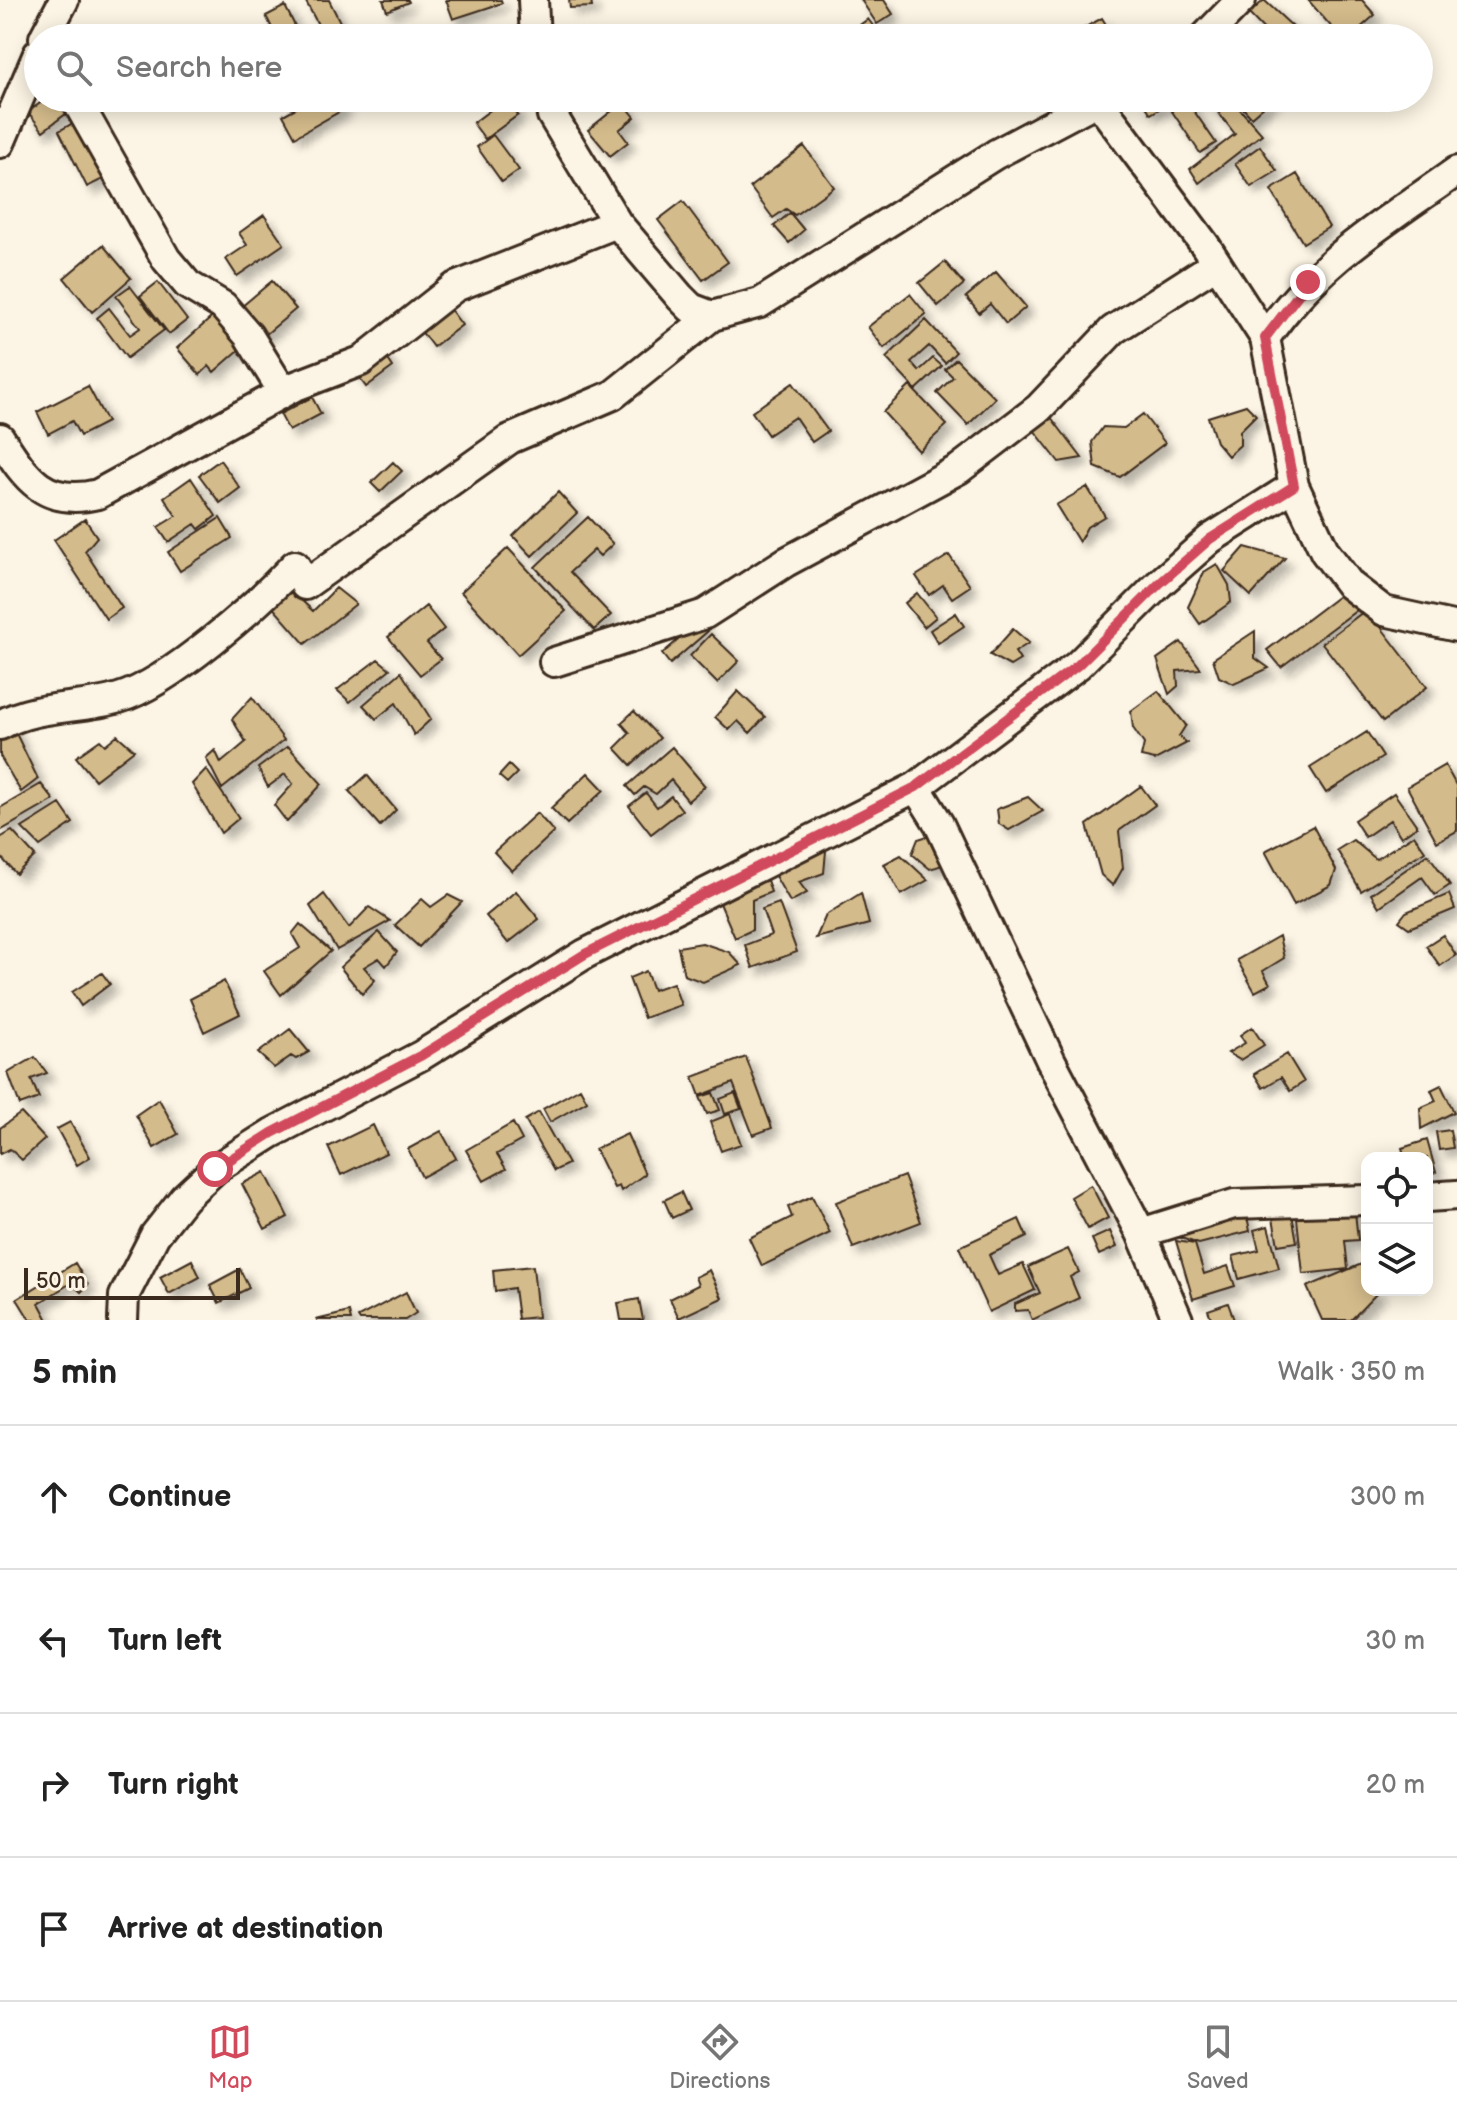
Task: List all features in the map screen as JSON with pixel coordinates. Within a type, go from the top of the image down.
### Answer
[{"type":"street","points":[[52,24],[64,0]]},
{"type":"street","points":[[533,0],[534,24]]},
{"type":"street","points":[[1218,24],[1241,0]]},
{"type":"street","points":[[0,143],[24,87]]},
{"type":"street","points":[[83,112],[166,259],[188,285],[223,306],[248,335],[283,392]]},
{"type":"street","points":[[551,112],[617,223],[691,308],[712,316]]},
{"type":"street","points":[[0,725],[36,710],[115,699],[147,686],[257,605],[295,565],[305,585],[510,439],[613,395],[712,316],[760,303],[996,154],[1075,112]]},
{"type":"street","points":[[1108,112],[1265,338],[1294,486],[1325,552],[1350,585],[1384,611],[1457,627]]},
{"type":"street","points":[[1265,338],[1289,304],[1331,260],[1457,171]]},
{"type":"street","points":[[0,438],[25,478],[49,492],[80,498],[98,494],[283,392],[361,361],[455,287],[617,223]]},
{"type":"street","points":[[554,662],[705,614],[786,562],[959,469],[1039,408],[1113,330],[1216,264]]},
{"type":"street","points":[[123,1320],[124,1296],[155,1235],[184,1198],[215,1169],[272,1133],[422,1055],[585,954],[916,787],[1078,665],[1159,584],[1210,539],[1294,486]]},
{"type":"street","points":[[916,787],[939,824],[1051,1061],[1141,1233],[1178,1320]]},
{"type":"street","points":[[1433,1197],[1457,1195]]},
{"type":"street","points":[[1141,1233],[1234,1204],[1361,1200]]},
{"type":"building","points":[[305,0],[329,0],[341,24],[318,24]]},
{"type":"building","points":[[383,0],[408,0],[409,2],[387,11]]},
{"type":"building","points":[[446,0],[501,0],[502,3],[453,19]]},
{"type":"building","points":[[569,0],[591,0],[592,7],[570,8]]},
{"type":"building","points":[[861,0],[884,0],[893,14],[877,24]]},
{"type":"building","points":[[1264,0],[1290,24],[1259,24],[1249,14]]},
{"type":"building","points":[[1308,0],[1362,0],[1375,15],[1365,24],[1329,24]]},
{"type":"building","points":[[285,6],[294,24],[270,24],[266,16]]},
{"type":"building","points":[[1102,18],[1106,24],[1091,24]]},
{"type":"building","points":[[28,112],[68,112],[43,131]]},
{"type":"building","points":[[288,112],[339,112],[295,137],[283,115]]},
{"type":"building","points":[[488,112],[516,112],[518,115],[485,139],[473,123]]},
{"type":"building","points":[[610,112],[631,112],[635,117],[619,130],[628,142],[610,156],[588,130]]},
{"type":"building","points":[[1172,112],[1195,112],[1216,143],[1200,153]]},
{"type":"building","points":[[1218,112],[1242,112],[1262,134],[1199,183],[1190,169],[1235,134]]},
{"type":"building","points":[[84,117],[113,174],[87,187],[59,131]]},
{"type":"building","points":[[493,135],[519,170],[502,182],[477,147]]},
{"type":"building","points":[[804,146],[834,187],[795,215],[786,209],[773,218],[750,187]]},
{"type":"building","points":[[1260,146],[1277,171],[1251,187],[1235,164]]},
{"type":"building","points":[[1297,174],[1329,227],[1303,243],[1271,190]]},
{"type":"building","points":[[683,201],[728,262],[703,280],[658,220]]},
{"type":"building","points":[[790,213],[804,230],[789,243],[774,226]]},
{"type":"building","points":[[264,215],[284,244],[237,276],[226,259],[247,245],[239,233]]},
{"type":"building","points":[[103,245],[131,278],[92,312],[64,278]]},
{"type":"building","points":[[945,262],[964,284],[938,306],[919,283]]},
{"type":"building","points":[[996,272],[1026,307],[1006,324],[990,304],[979,313],[966,297]]},
{"type":"building","points":[[272,281],[296,309],[259,340],[235,312]]},
{"type":"building","points":[[158,282],[187,320],[169,334],[140,296]]},
{"type":"building","points":[[130,286],[164,330],[127,358],[97,318],[109,308],[130,335],[140,328],[116,296]]},
{"type":"building","points":[[910,294],[926,314],[884,348],[868,327]]},
{"type":"building","points":[[447,305],[462,325],[433,347],[418,327]]},
{"type":"building","points":[[219,311],[247,343],[214,372],[209,366],[200,375],[177,348]]},
{"type":"building","points":[[926,320],[956,352],[945,363],[929,346],[911,362],[919,371],[933,358],[942,366],[916,390],[886,358]]},
{"type":"building","points":[[381,349],[393,367],[366,387],[353,369]]},
{"type":"building","points":[[956,359],[995,398],[968,425],[937,393],[953,377],[945,369]]},
{"type":"building","points":[[793,383],[828,431],[812,442],[795,417],[768,435],[752,412]]},
{"type":"building","points":[[88,386],[107,422],[80,436],[72,421],[48,434],[37,412]]},
{"type":"building","points":[[910,386],[947,425],[919,451],[883,412]]},
{"type":"building","points":[[312,397],[321,414],[289,431],[280,414]]},
{"type":"building","points":[[1246,405],[1256,415],[1240,431],[1240,445],[1228,456],[1216,442],[1208,417]]},
{"type":"building","points":[[1047,412],[1082,458],[1059,462],[1034,430]]},
{"type":"building","points":[[1143,414],[1165,443],[1120,477],[1095,467],[1092,442],[1103,427],[1124,428]]},
{"type":"building","points":[[220,460],[240,488],[220,503],[199,475]]},
{"type":"building","points":[[393,462],[402,471],[380,492],[371,483]]},
{"type":"building","points":[[191,478],[216,516],[199,529],[195,524],[168,542],[158,527],[176,516],[164,497]]},
{"type":"building","points":[[1087,487],[1105,516],[1087,527],[1079,542],[1056,505]]},
{"type":"building","points":[[558,492],[577,513],[532,556],[513,536]]},
{"type":"building","points":[[588,517],[613,544],[600,556],[594,550],[570,572],[611,615],[594,630],[535,567]]},
{"type":"building","points":[[220,518],[232,538],[180,571],[168,552]]},
{"type":"building","points":[[85,519],[97,537],[85,551],[122,608],[106,619],[54,540]]},
{"type":"building","points":[[1245,547],[1285,558],[1251,596],[1224,571]]},
{"type":"building","points":[[508,548],[566,611],[518,655],[461,592]]},
{"type":"building","points":[[949,555],[970,586],[952,598],[943,585],[929,595],[916,576]]},
{"type":"building","points":[[1217,564],[1229,585],[1231,602],[1200,624],[1188,607],[1204,572]]},
{"type":"building","points":[[285,585],[313,611],[336,588],[356,604],[305,644],[269,603]]},
{"type":"building","points":[[917,593],[936,617],[924,627],[905,603]]},
{"type":"building","points":[[1341,594],[1361,607],[1281,667],[1267,650]]},
{"type":"building","points":[[426,606],[444,629],[427,643],[441,659],[420,675],[388,637]]},
{"type":"building","points":[[1367,609],[1427,687],[1383,722],[1322,643]]},
{"type":"building","points":[[956,613],[964,626],[938,643],[930,630]]},
{"type":"building","points":[[700,621],[708,631],[670,664],[662,654]]},
{"type":"building","points":[[1013,629],[1029,643],[1015,652],[1020,660],[1010,666],[990,655]]},
{"type":"building","points":[[1255,631],[1255,658],[1269,668],[1234,684],[1219,677],[1213,659]]},
{"type":"building","points":[[711,634],[739,661],[717,683],[690,656]]},
{"type":"building","points":[[1181,642],[1201,669],[1177,671],[1178,686],[1169,694],[1157,659]]},
{"type":"building","points":[[378,659],[390,669],[350,702],[337,690]]},
{"type":"building","points":[[401,672],[431,719],[414,735],[396,703],[376,719],[363,705]]},
{"type":"building","points":[[738,691],[765,717],[750,733],[738,721],[729,730],[715,717]]},
{"type":"building","points":[[1158,691],[1186,725],[1179,736],[1187,743],[1155,760],[1141,757],[1144,744],[1133,728],[1131,711]]},
{"type":"building","points":[[252,697],[284,740],[222,789],[206,758],[215,750],[221,763],[246,742],[232,719]]},
{"type":"building","points":[[634,711],[660,738],[631,765],[615,748],[630,733],[621,723]]},
{"type":"building","points":[[11,723],[38,779],[21,792],[0,756],[0,729]]},
{"type":"building","points":[[1367,732],[1383,757],[1326,793],[1310,768]]},
{"type":"building","points":[[117,735],[134,750],[95,780],[76,757],[100,740],[105,745]]},
{"type":"building","points":[[288,746],[322,784],[287,822],[274,805],[293,784],[285,774],[268,787],[258,768]]},
{"type":"building","points":[[672,747],[705,786],[688,801],[671,780],[656,794],[644,787],[635,795],[627,786]]},
{"type":"building","points":[[509,765],[517,773],[507,783],[499,776]]},
{"type":"building","points":[[1445,765],[1457,787],[1457,831],[1437,842],[1407,787]]},
{"type":"building","points":[[206,769],[239,818],[221,833],[192,784]]},
{"type":"building","points":[[588,773],[604,790],[567,824],[551,808]]},
{"type":"building","points":[[367,775],[396,810],[380,826],[349,791]]},
{"type":"building","points":[[41,784],[54,800],[0,831],[0,808]]},
{"type":"building","points":[[1141,786],[1155,805],[1119,831],[1123,868],[1113,886],[1101,875],[1087,825]]},
{"type":"building","points":[[646,793],[657,807],[671,796],[682,810],[651,834],[629,806]]},
{"type":"building","points":[[1394,793],[1417,826],[1401,837],[1390,820],[1365,837],[1354,820]]},
{"type":"building","points":[[1028,797],[1043,811],[1009,830],[999,824],[997,809]]},
{"type":"building","points":[[60,804],[73,823],[40,846],[22,828]]},
{"type":"building","points":[[537,813],[554,832],[512,871],[494,852]]},
{"type":"building","points":[[1313,826],[1336,870],[1331,885],[1294,905],[1265,851]]},
{"type":"building","points":[[12,831],[35,856],[16,874],[0,856],[0,838]]},
{"type":"building","points":[[1414,835],[1425,851],[1361,891],[1337,850],[1353,840],[1376,859]]},
{"type":"building","points":[[928,836],[946,864],[930,869],[912,854],[918,839]]},
{"type":"building","points":[[817,846],[826,851],[824,873],[799,882],[807,893],[790,902],[771,869]]},
{"type":"building","points":[[1428,854],[1450,885],[1435,895],[1422,877],[1379,907],[1371,894]]},
{"type":"building","points":[[901,855],[928,880],[901,895],[884,864]]},
{"type":"building","points":[[767,880],[771,892],[752,900],[752,930],[735,938],[719,901]]},
{"type":"building","points":[[516,891],[539,919],[508,943],[486,916]]},
{"type":"building","points":[[861,893],[869,924],[816,938],[826,915]]},
{"type":"building","points":[[324,894],[349,928],[369,907],[390,921],[337,950],[310,906]]},
{"type":"building","points":[[1449,894],[1455,909],[1409,928],[1399,921],[1406,912]]},
{"type":"building","points":[[448,895],[462,902],[419,947],[395,925],[422,899],[431,907]]},
{"type":"building","points":[[779,903],[797,952],[753,968],[745,945],[771,935],[762,909]]},
{"type":"building","points":[[300,924],[331,951],[281,995],[264,971],[300,948],[292,934]]},
{"type":"building","points":[[379,932],[397,952],[386,966],[379,958],[364,967],[375,980],[362,994],[340,967]]},
{"type":"building","points":[[1443,935],[1456,955],[1440,966],[1426,946]]},
{"type":"building","points":[[1279,936],[1284,958],[1263,971],[1270,984],[1255,992],[1237,960]]},
{"type":"building","points":[[702,943],[729,952],[741,965],[703,982],[684,975],[678,947]]},
{"type":"building","points":[[646,971],[653,990],[673,983],[681,1005],[644,1018],[629,978]]},
{"type":"building","points":[[102,973],[110,984],[81,1006],[72,992]]},
{"type":"building","points":[[224,981],[240,1014],[204,1032],[190,999]]},
{"type":"building","points":[[1252,1027],[1264,1045],[1240,1060],[1228,1053],[1245,1043],[1240,1035]]},
{"type":"building","points":[[290,1029],[309,1052],[296,1059],[291,1056],[274,1068],[258,1053]]},
{"type":"building","points":[[1287,1054],[1304,1082],[1290,1091],[1281,1077],[1263,1088],[1254,1074]]},
{"type":"building","points":[[35,1057],[47,1073],[31,1079],[39,1098],[20,1105],[8,1073]]},
{"type":"building","points":[[746,1057],[772,1128],[753,1135],[733,1083],[700,1096],[693,1077]]},
{"type":"building","points":[[1441,1085],[1454,1112],[1421,1129],[1420,1108],[1436,1101],[1431,1090]]},
{"type":"building","points":[[580,1088],[587,1101],[550,1122],[543,1109]]},
{"type":"building","points":[[713,1093],[720,1110],[707,1114],[700,1097]]},
{"type":"building","points":[[735,1093],[741,1109],[725,1114],[720,1099]]},
{"type":"building","points":[[159,1099],[178,1134],[154,1148],[136,1115]]},
{"type":"building","points":[[539,1112],[568,1164],[554,1171],[525,1120]]},
{"type":"building","points":[[21,1113],[45,1139],[22,1160],[10,1149],[0,1154],[0,1128]]},
{"type":"building","points":[[730,1114],[741,1144],[721,1151],[710,1122]]},
{"type":"building","points":[[70,1122],[90,1157],[77,1165],[57,1129]]},
{"type":"building","points":[[513,1123],[522,1140],[497,1154],[506,1169],[484,1181],[466,1150]]},
{"type":"building","points":[[373,1125],[386,1153],[341,1175],[328,1147]]},
{"type":"building","points":[[1450,1130],[1453,1148],[1439,1150],[1436,1132]]},
{"type":"building","points":[[441,1131],[456,1158],[422,1177],[408,1149]]},
{"type":"building","points":[[627,1134],[645,1174],[621,1191],[619,1186],[614,1188],[595,1149]]},
{"type":"building","points":[[1427,1140],[1430,1152],[1403,1152],[1402,1148]]},
{"type":"building","points":[[265,1172],[288,1217],[265,1229],[242,1184]]},
{"type":"building","points":[[904,1176],[921,1222],[853,1248],[836,1202]]},
{"type":"building","points":[[1091,1185],[1108,1218],[1088,1229],[1071,1197]]},
{"type":"building","points":[[681,1192],[689,1210],[672,1218],[664,1200]]},
{"type":"building","points":[[812,1196],[830,1233],[762,1266],[749,1238],[792,1217],[788,1207]]},
{"type":"building","points":[[1354,1203],[1358,1240],[1345,1241],[1348,1269],[1303,1274],[1296,1209]]},
{"type":"building","points":[[1246,1211],[1250,1231],[1199,1244],[1178,1237],[1181,1226]]},
{"type":"building","points":[[1292,1214],[1297,1242],[1278,1245],[1273,1218]]},
{"type":"building","points":[[1019,1219],[1027,1237],[989,1255],[998,1275],[1023,1264],[1035,1290],[989,1312],[959,1247]]},
{"type":"building","points":[[1268,1226],[1279,1268],[1239,1279],[1233,1256],[1259,1250],[1254,1230]]},
{"type":"building","points":[[1110,1231],[1117,1247],[1099,1255],[1092,1239]]},
{"type":"building","points":[[1176,1241],[1195,1244],[1204,1274],[1228,1266],[1235,1286],[1193,1299]]},
{"type":"building","points":[[1068,1249],[1079,1272],[1070,1277],[1079,1298],[1032,1320],[1028,1310],[1015,1311],[1015,1304],[1040,1293],[1028,1267]]},
{"type":"building","points":[[192,1260],[200,1277],[169,1294],[160,1277]]},
{"type":"building","points":[[75,1263],[88,1285],[81,1292],[71,1283],[39,1303],[48,1320],[30,1320],[17,1299]]},
{"type":"building","points":[[1361,1264],[1361,1296],[1374,1296],[1351,1320],[1322,1320],[1307,1287]]},
{"type":"building","points":[[533,1266],[538,1317],[518,1319],[514,1288],[495,1291],[493,1270]]},
{"type":"building","points":[[240,1269],[249,1288],[219,1303],[210,1285]]},
{"type":"building","points":[[709,1270],[722,1298],[679,1318],[670,1299],[698,1285],[695,1277]]},
{"type":"building","points":[[406,1292],[416,1313],[405,1320],[360,1320],[358,1317]]},
{"type":"building","points":[[639,1299],[643,1320],[621,1320],[618,1303]]},
{"type":"building","points":[[1228,1303],[1234,1320],[1212,1320],[1208,1310]]},
{"type":"building","points":[[349,1312],[351,1320],[316,1320]]},
{"type":"route","points":[[215,1169],[272,1133],[422,1055],[585,954],[916,787],[1078,665],[1159,584],[1210,539],[1294,486],[1265,338],[1308,282]]}]
